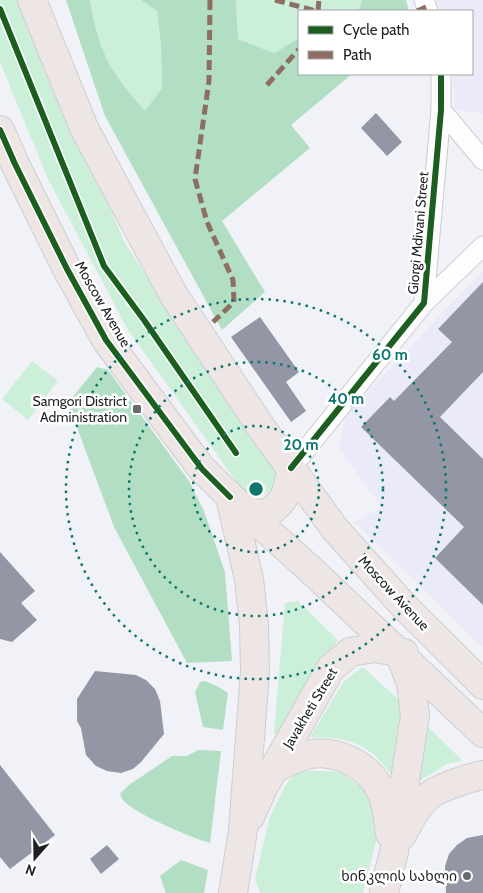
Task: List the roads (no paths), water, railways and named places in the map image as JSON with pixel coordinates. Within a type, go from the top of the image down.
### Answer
[{"type":"main road","name":"Moscow Avenue","points":[[32,0],[84,128],[173,294],[263,430],[335,529],[403,606],[479,681]]},
{"type":"main road","name":"Moscow Avenue","points":[[0,130],[14,164],[106,340],[202,469],[237,504],[312,571],[483,733]]},
{"type":"main road","points":[[237,504],[264,515],[274,509],[284,500],[291,468]]},
{"type":"main road","name":"Javakheti Street","points":[[233,893],[243,830],[255,672],[249,580],[237,504]]},
{"type":"main road","points":[[335,529],[384,618],[411,683],[415,715],[394,852],[384,893]]},
{"type":"main road","name":"Javakheti Street","points":[[243,830],[264,786],[276,768],[331,668],[350,652],[374,648],[425,657],[449,664],[479,681]]},
{"type":"main road","points":[[276,768],[298,757],[312,754],[328,754],[358,765],[379,787],[385,804],[394,852]]},
{"type":"main road","points":[[394,852],[412,815],[427,797],[454,783],[471,777],[483,776]]},
{"type":"street","name":"Giorgi Mdivani Street","points":[[291,468],[424,303],[441,110],[441,75]]},
{"type":"street","points":[[441,110],[483,160]]},
{"type":"street","points":[[424,303],[483,246]]},
{"type":"place","name":"Samgori District Administration","points":[[137,409]]},
{"type":"place","name":"ხინკლის სახლი","points":[[467,876]]}]
